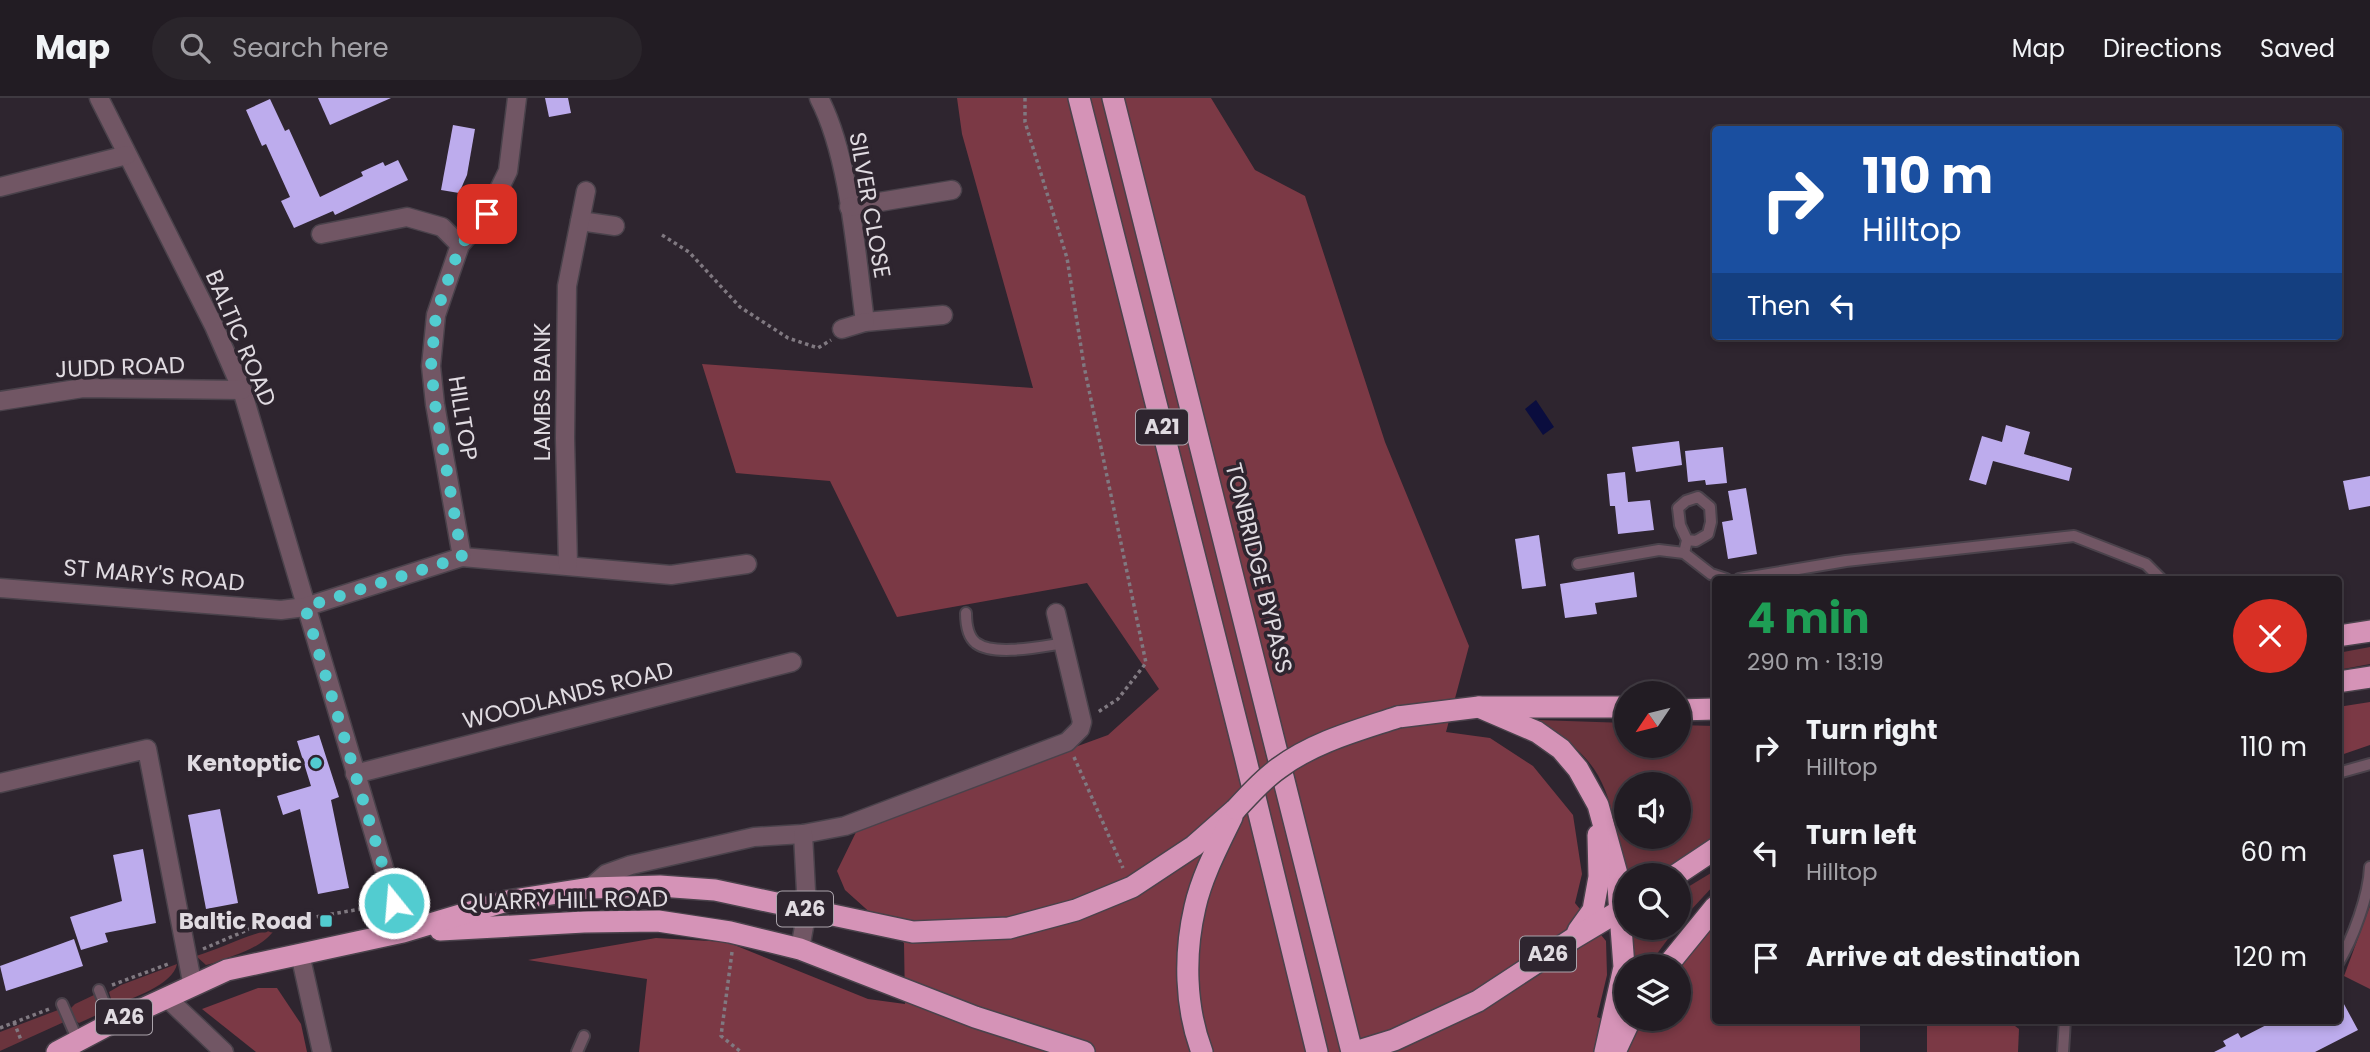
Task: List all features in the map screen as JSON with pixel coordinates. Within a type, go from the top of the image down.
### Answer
[{"type":"highway","name":"A21","points":[[1079,98],[1317,1052]]},
{"type":"highway","name":"TONBRIDGE BYPASS","points":[[1113,98],[1354,1052]]},
{"type":"highway","points":[[2342,635],[2370,631]]},
{"type":"highway","points":[[2342,681],[2370,677]]},
{"type":"highway","name":"A26","points":[[1479,707],[1537,732],[1562,749],[1578,769],[1598,805],[1599,877],[1593,910],[1574,937]]},
{"type":"highway","name":"A26","points":[[1236,809],[1277,769],[1305,751],[1398,717],[1479,707],[1614,707]]},
{"type":"highway","points":[[1691,710],[1712,709]]},
{"type":"highway","points":[[1598,805],[1614,863]]},
{"type":"highway","points":[[1202,1052],[1189,1000],[1188,961],[1195,907],[1209,865],[1236,809]]},
{"type":"highway","name":"QUARRY HILL ROAD","points":[[57,1052],[112,1023],[227,970],[402,932],[507,901],[590,888],[660,886],[715,890],[913,932],[1009,929],[1076,910],[1132,887],[1194,846],[1236,809]]},
{"type":"highway","points":[[1691,865],[1712,851]]},
{"type":"highway","points":[[1677,954],[1712,911]]},
{"type":"highway","name":"A26","points":[[1354,1052],[1394,1040],[1479,1001],[1574,937],[1614,914]]},
{"type":"highway","name":"QUARRY HILL ROAD","points":[[402,932],[584,922],[658,921],[734,933],[800,949],[975,1017],[1084,1052]]},
{"type":"highway","points":[[1605,1052],[1624,967],[1624,940]]},
{"type":"highway","points":[[1615,1052],[1625,1031]]},
{"type":"street","name":"BALTIC ROAD","points":[[99,98],[214,326],[242,390],[402,932]]},
{"type":"street","name":"HILLTOP","points":[[462,557],[435,404],[431,366],[436,314],[460,246],[487,214],[508,172],[516,98]]},
{"type":"street","name":"SILVER CLOSE","points":[[819,98],[827,113],[834,138],[849,207],[865,323]]},
{"type":"street","points":[[0,187],[127,155]]},
{"type":"street","name":"LAMBS BANK","points":[[568,565],[565,438],[567,286],[586,191]]},
{"type":"street","points":[[849,207],[951,191]]},
{"type":"street","points":[[321,234],[407,217],[442,227],[460,246]]},
{"type":"street","points":[[580,222],[615,226]]},
{"type":"street","points":[[842,329],[865,323],[943,315]]},
{"type":"street","name":"JUDD ROAD","points":[[0,401],[83,388],[242,390]]},
{"type":"street","points":[[305,607],[462,557],[671,575],[747,564]]},
{"type":"street","name":"ST MARY'S ROAD","points":[[0,589],[281,610],[305,607]]},
{"type":"street","points":[[1056,613],[1082,722],[1080,729],[1067,742]]},
{"type":"street","name":"WOODLANDS ROAD","points":[[355,774],[792,663]]},
{"type":"street","name":"QUARRY HILL ROAD","points":[[590,888],[606,874],[631,865],[754,838],[803,834],[845,826],[1067,742]]},
{"type":"street","points":[[0,783],[147,749],[193,987]]},
{"type":"street","points":[[800,949],[807,909],[803,834]]},
{"type":"street","points":[[300,954],[323,1052]]},
{"type":"street","points":[[167,999],[224,1052]]},
{"type":"lane","points":[[1757,576],[1846,561],[2074,536],[2146,564],[2158,576]]},
{"type":"lane","points":[[1684,553],[1687,540]]},
{"type":"lane","points":[[1578,564],[1658,550],[1684,553],[1717,576]]},
{"type":"lane","points":[[965,612],[967,629],[975,642],[987,647],[1010,649],[1065,643]]},
{"type":"lane","points":[[2342,772],[2370,764]]},
{"type":"lane","points":[[2342,954],[2370,881],[2370,867]]},
{"type":"lane","points":[[99,990],[112,1023]]},
{"type":"lane","points":[[62,1003],[78,1041]]},
{"type":"lane","points":[[2063,1052],[2065,1024]]},
{"type":"lane","points":[[577,1052],[584,1036]]},
{"type":"path","points":[[1025,98],[1025,122],[1067,258],[1084,366],[1146,663],[1118,699],[1082,722]]},
{"type":"path","points":[[662,235],[689,252],[740,307],[788,338],[818,348],[838,336],[842,329]]},
{"type":"path","points":[[1067,742],[1132,887]]},
{"type":"path","points":[[734,933],[721,1036],[741,1052]]},
{"type":"path","points":[[14,1022],[21,1040]]},
{"type":"shaded area","points":[[957,98],[1211,98],[1255,170],[1305,196],[1385,442],[1469,646],[1446,732],[1490,738],[1533,766],[1573,815],[1582,874],[1575,903],[1606,941],[1607,975],[1597,1017],[1614,1024],[1614,1031],[1691,1031],[1691,954],[1688,954],[1712,924],[1712,1024],[1860,1024],[1860,1052],[639,1052],[647,979],[528,960],[656,938],[727,942],[868,999],[905,1004],[904,943],[845,890],[837,871],[859,826],[1108,735],[1159,689],[1087,583],[897,617],[830,481],[736,473],[702,364],[1033,388],[962,134]]},
{"type":"shaded area","points":[[1536,400],[1554,427],[1543,435],[1525,409]]},
{"type":"shaded area","points":[[2370,647],[2370,664],[2342,669],[2342,652]]},
{"type":"shaded area","points":[[2370,702],[2370,745],[2342,755],[2342,706]]},
{"type":"shaded area","points":[[1538,720],[1614,723],[1614,758],[1691,758],[1691,725],[1712,726],[1712,841],[1677,863],[1621,863],[1619,849],[1691,849],[1691,772],[1614,772],[1614,822],[1607,795],[1597,774],[1583,756],[1564,739],[1537,725]]},
{"type":"shaded area","points":[[1711,873],[1712,887],[1691,910],[1691,885]]},
{"type":"shaded area","points":[[2370,906],[2370,989],[2344,976]]},
{"type":"shaded area","points":[[275,929],[256,946],[214,963],[206,965],[196,956],[255,934]]},
{"type":"shaded area","points":[[1629,940],[1667,940],[1657,954],[1629,954]]},
{"type":"shaded area","points":[[177,964],[174,972],[160,984],[113,1006],[109,992]]},
{"type":"shaded area","points":[[258,988],[277,988],[301,1024],[307,1052],[256,1052],[202,1009]]},
{"type":"shaded area","points":[[94,995],[102,1009],[101,1013],[79,1023],[73,1019],[69,1010]]},
{"type":"shaded area","points":[[58,1010],[64,1022],[0,1051],[0,1032]]},
{"type":"shaded area","points":[[1927,1024],[2012,1024],[2019,1029],[2018,1052],[1927,1052]]},
{"type":"building","points":[[318,98],[391,98],[330,125]]},
{"type":"building","points":[[545,98],[568,98],[571,113],[549,117]]},
{"type":"building","points":[[270,99],[285,131],[289,129],[320,197],[363,176],[361,172],[383,162],[385,166],[398,160],[408,180],[335,215],[333,211],[294,228],[281,201],[290,197],[266,144],[262,146],[246,110]]},
{"type":"building","points":[[453,125],[475,129],[467,175],[459,193],[441,190]]},
{"type":"building","points":[[2006,425],[2030,432],[2024,454],[2072,468],[2069,481],[1993,461],[1986,485],[1969,480],[1982,436],[2002,442]]},
{"type":"building","points":[[1679,441],[1682,465],[1636,472],[1632,447]]},
{"type":"building","points":[[1723,447],[1727,483],[1706,485],[1705,480],[1688,482],[1685,451]]},
{"type":"building","points":[[1625,472],[1628,502],[1650,500],[1654,530],[1618,534],[1615,506],[1610,506],[1607,474]]},
{"type":"building","points":[[2370,476],[2370,506],[2349,510],[2343,481]]},
{"type":"building","points":[[1746,488],[1757,554],[1728,559],[1722,522],[1733,520],[1728,491]]},
{"type":"building","points":[[1539,535],[1546,586],[1522,589],[1515,539]]},
{"type":"building","points":[[1634,572],[1637,597],[1595,603],[1597,614],[1565,618],[1560,584]]},
{"type":"building","points":[[319,735],[339,797],[331,800],[349,888],[318,894],[300,809],[283,815],[277,796],[311,786],[297,741]]},
{"type":"building","points":[[220,809],[238,903],[206,909],[188,815]]},
{"type":"building","points":[[143,849],[156,923],[105,933],[108,942],[81,950],[70,917],[122,901],[113,855]]},
{"type":"building","points":[[74,939],[83,966],[6,991],[0,966]]},
{"type":"building","points":[[2342,1000],[2358,1030],[2315,1052],[2214,1052],[2226,1046],[2223,1041],[2238,1033],[2241,1038],[2268,1024],[2342,1024]]},
{"type":"place","name":"Kentoptic","points":[[316,763]]},
{"type":"place","name":"Baltic Road","points":[[326,921]]},
{"type":"route","points":[[394,903],[305,607],[462,557],[435,404],[431,366],[436,314],[460,246],[487,214]]}]
